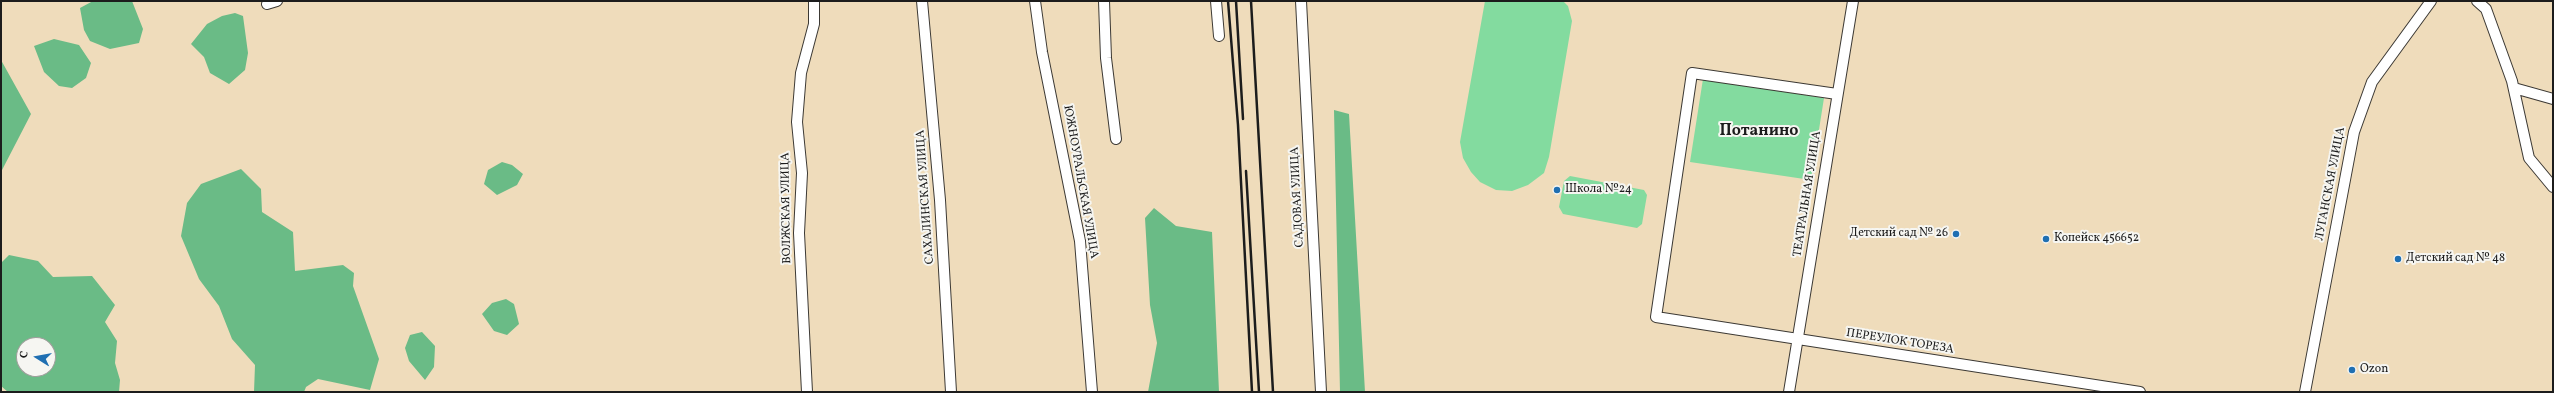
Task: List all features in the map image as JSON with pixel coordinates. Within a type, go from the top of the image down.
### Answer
[{"type":"street","name":"ВОЛЖСКАЯ УЛИЦА","points":[[807,392],[800,233],[802,173],[797,122],[802,73],[814,24],[814,1]]},
{"type":"street","name":"САХАЛИНСКАЯ УЛИЦА","points":[[922,1],[940,200],[951,392]]},
{"type":"street","name":"ЮЖНОУРАЛЬСКАЯ УЛИЦА","points":[[1035,1],[1042,52],[1080,241],[1092,392]]},
{"type":"street","points":[[1104,1],[1106,58],[1116,139]]},
{"type":"street","points":[[1216,1],[1219,36]]},
{"type":"street","name":"САДОВАЯ УЛИЦА","points":[[1301,1],[1321,392]]},
{"type":"street","name":"ТЕАТРАЛЬНАЯ УЛИЦА","points":[[1789,392],[1852,1]]},
{"type":"street","name":"ЛУГАНСКАЯ УЛИЦА","points":[[2305,392],[2354,132],[2372,82],[2431,1]]},
{"type":"street","points":[[2477,1],[2486,9],[2514,88],[2529,158],[2553,187]]},
{"type":"street","name":"ПЕРЕУЛОК ТОРЕЗА","points":[[1837,94],[1692,73],[1656,317],[1797,339],[2072,387],[2140,392]]},
{"type":"street","points":[[2514,88],[2553,99]]},
{"type":"green space","points":[[93,1],[132,1],[143,29],[139,43],[110,49],[90,41],[84,30],[80,8]]},
{"type":"green space","points":[[1485,1],[1563,1],[1568,6],[1572,21],[1549,157],[1544,173],[1528,185],[1512,191],[1496,190],[1480,182],[1471,172],[1463,158],[1460,142]]},
{"type":"green space","points":[[235,13],[243,16],[248,53],[245,70],[229,84],[210,73],[204,57],[191,44],[207,24],[222,16]]},
{"type":"green space","points":[[54,39],[79,45],[91,63],[86,78],[72,88],[59,86],[44,72],[34,46]]},
{"type":"green space","points":[[1,60],[31,114],[1,172]]},
{"type":"green space","points":[[1703,79],[1824,98],[1811,180],[1690,162]]},
{"type":"green space","points":[[1334,110],[1349,114],[1365,392],[1340,392]]},
{"type":"green space","points":[[502,162],[512,165],[523,174],[517,185],[497,195],[484,184],[488,170]]},
{"type":"green space","points":[[241,169],[261,189],[262,212],[293,232],[295,271],[343,265],[354,273],[353,286],[379,359],[370,390],[318,379],[306,387],[304,392],[254,392],[255,365],[232,339],[219,306],[199,279],[181,236],[187,203],[201,184]]},
{"type":"green space","points":[[1570,176],[1644,190],[1647,195],[1642,224],[1637,228],[1563,214],[1559,207],[1564,181]]},
{"type":"green space","points":[[1154,208],[1176,226],[1212,232],[1219,392],[1148,392],[1157,343],[1150,305],[1145,218]]},
{"type":"green space","points":[[9,255],[38,261],[53,277],[92,276],[115,305],[105,322],[117,341],[115,363],[120,380],[119,392],[8,392],[1,386],[1,263]]},
{"type":"green space","points":[[506,299],[514,304],[519,324],[507,335],[494,331],[482,314],[492,303]]},
{"type":"green space","points":[[422,332],[435,346],[434,367],[425,380],[409,361],[405,348],[410,335]]},
{"type":"railway","points":[[1228,1],[1238,125],[1252,392]]},
{"type":"railway","points":[[1236,1],[1243,119]]},
{"type":"railway","points":[[1251,1],[1273,392]]},
{"type":"railway","points":[[1246,171],[1259,392]]},
{"type":"place","name":"Школа №24","points":[[1557,190]]},
{"type":"place","name":"Детский сад № 26","points":[[1956,234]]},
{"type":"place","name":"Копейск 456652","points":[[2046,239]]},
{"type":"place","name":"Детский сад № 48","points":[[2398,259]]},
{"type":"place","name":"Ozon","points":[[2352,370]]},
{"type":"district","name":"Потанино","points":[[1759,132]]}]
